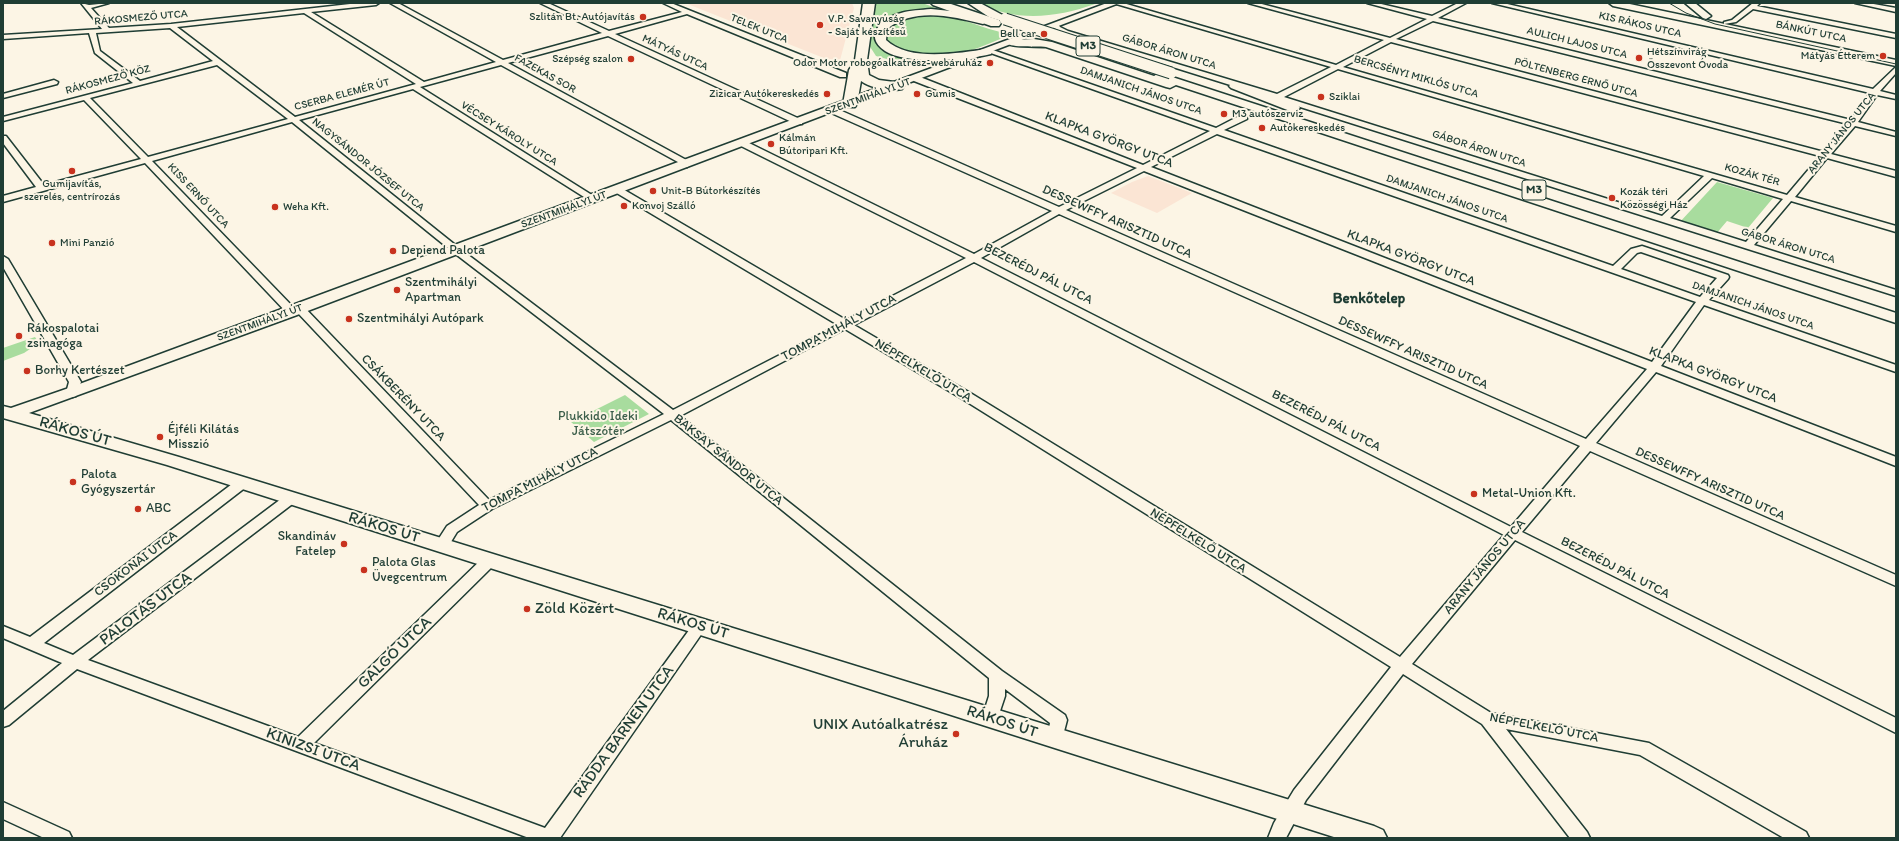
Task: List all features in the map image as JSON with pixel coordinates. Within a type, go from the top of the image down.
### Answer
[{"type":"highway","points":[[869,3],[861,60],[863,76],[869,81],[877,84],[897,86]]},
{"type":"highway","name":"M3","points":[[937,3],[998,19]]},
{"type":"highway","name":"M3","points":[[955,3],[998,19]]},
{"type":"highway","points":[[850,104],[856,70],[861,60]]},
{"type":"main road","points":[[973,3],[975,6],[998,19]]},
{"type":"main road","points":[[989,51],[948,56],[897,52],[881,41],[880,30],[894,20],[905,16],[927,12],[951,13],[998,19]]},
{"type":"main road","name":"M3","points":[[998,19],[1357,137],[1896,306]]},
{"type":"main road","points":[[1012,43],[1034,42],[1048,44],[1253,112],[1357,137]]},
{"type":"main road","points":[[1235,86],[1357,137]]},
{"type":"main road","name":"M3","points":[[1357,137],[1896,318]]},
{"type":"street","points":[[85,5],[106,3]]},
{"type":"street","name":"RÁKOSMEZŐ UTCA","points":[[3,37],[172,26],[376,3]]},
{"type":"street","name":"FAZEKAS SOR","points":[[393,3],[687,164]]},
{"type":"street","name":"MÁTYÁS UTCA","points":[[543,3],[799,122]]},
{"type":"street","name":"TELEK UTCA","points":[[666,3],[843,75]]},
{"type":"street","name":"SZENTMIHÁLYI ÚT","points":[[5,414],[72,393],[917,79],[1116,3]]},
{"type":"street","name":"BERCSÉNYI MIKLÓS UTCA","points":[[1116,3],[1710,175]]},
{"type":"street","name":"PÖLTENBERG ERNŐ UTCA","points":[[1251,3],[1896,174]]},
{"type":"street","name":"AULICH LAJOS UTCA","points":[[1370,3],[1896,134]]},
{"type":"street","points":[[1278,97],[1389,39],[1463,3]]},
{"type":"street","name":"KIS RÁKOS UTCA","points":[[1495,3],[1896,97]]},
{"type":"street","name":"BÁNKÚT UTCA","points":[[1613,3],[1896,63]]},
{"type":"street","points":[[1643,3],[1650,11],[1670,11],[1679,6]]},
{"type":"street","name":"BÁNKÚT UTCA","points":[[1643,3],[1679,6],[1726,23],[1767,35]]},
{"type":"street","points":[[1689,3],[1706,16]]},
{"type":"street","points":[[1858,3],[1896,10]]},
{"type":"street","points":[[85,5],[108,31]]},
{"type":"street","points":[[1726,23],[1734,21],[1755,5],[1896,36]]},
{"type":"street","name":"VÉCSEY KÁROLY UTCA","points":[[305,11],[592,199]]},
{"type":"street","name":"CSERBA ELEMÉR ÚT","points":[[3,199],[687,12]]},
{"type":"street","name":"GÁBOR ÁRON UTCA","points":[[1056,25],[1057,28],[1066,32],[1235,86],[1278,97],[1896,293]]},
{"type":"street","name":"NAGYSÁNDOR JÓZSEF UTCA","points":[[172,26],[294,120],[456,250]]},
{"type":"street","points":[[92,32],[97,52],[138,83]]},
{"type":"street","name":"DAMJANICH JÁNOS UTCA","points":[[989,51],[1896,369]]},
{"type":"street","name":"RÁKOSMEZŐ KÖZ","points":[[3,119],[219,62]]},
{"type":"street","name":"ARANY JÁNOS UTCA","points":[[1789,198],[1853,123],[1875,92],[1896,69]]},
{"type":"street","name":"KLAPKA GYÖRGY UTCA","points":[[917,79],[1896,462]]},
{"type":"street","points":[[3,96],[54,82]]},
{"type":"street","name":"KISS ERNŐ UTCA","points":[[85,98],[296,310]]},
{"type":"street","name":"DESSEWFFY ARISZTID UTCA","points":[[832,110],[1896,582]]},
{"type":"street","name":"TOMPA MIHÁLY UTCA","points":[[441,546],[452,529],[486,506],[672,415],[974,258],[1058,211],[1244,116]]},
{"type":"street","points":[[3,138],[42,189]]},
{"type":"street","name":"BEZERÉDJ PÁL UTCA","points":[[742,143],[974,258],[1512,534],[1896,726]]},
{"type":"street","name":"KOZÁK TÉR","points":[[1663,220],[1710,175],[1789,198],[1748,246]]},
{"type":"street","name":"NÉPFELKELŐ UTCA","points":[[618,190],[968,397],[1488,719],[1643,748],[1800,838]]},
{"type":"street","points":[[1789,198],[1896,229]]},
{"type":"street","points":[[1614,271],[1634,251],[1642,249],[1724,277],[1702,301]]},
{"type":"street","name":"BAKSAY SÁNDOR UTCA","points":[[456,250],[672,415],[997,675],[1060,720],[1055,738]]},
{"type":"street","points":[[3,259],[7,272],[75,382],[72,393]]},
{"type":"street","name":"ARANY JÁNOS UTCA","points":[[1277,838],[1289,812],[1306,787],[1401,666],[1654,367],[1702,301]]},
{"type":"street","name":"CSÁKBERÉNY UTCA","points":[[296,310],[486,506]]},
{"type":"street","name":"RÁKOS ÚT","points":[[5,414],[173,461],[241,484],[490,560],[1374,838]]},
{"type":"street","name":"CSOKONAI UTCA","points":[[32,644],[241,484]]},
{"type":"street","name":"PALOTÁS UTCA","points":[[3,720],[76,662],[290,499]]},
{"type":"street","name":"GALGÓ UTCA","points":[[300,746],[490,560]]},
{"type":"street","name":"RÄDDA BARNEN UTCA","points":[[549,838],[700,626]]},
{"type":"street","name":"KINIZSI UTCA","points":[[3,632],[76,662],[549,838]]},
{"type":"street","points":[[990,718],[997,696],[997,675]]},
{"type":"street","points":[[1488,719],[1580,838]]},
{"type":"street","points":[[3,810],[64,838]]},
{"type":"shaded area","points":[[685,3],[852,3],[854,8],[839,64]]},
{"type":"shaded area","points":[[1148,176],[1192,193],[1157,213],[1111,193],[1132,182]]},
{"type":"green space","points":[[872,3],[922,3],[945,11],[906,12],[890,18],[874,31],[877,41],[886,51],[951,58],[930,66],[901,63],[876,56],[867,42],[874,18]]},
{"type":"green space","points":[[977,3],[1095,4],[1066,12],[1036,16],[1006,13]]},
{"type":"green space","points":[[936,16],[966,21],[993,30],[1012,34],[984,46],[959,54],[925,54],[903,50],[887,42],[884,37],[883,34],[887,28],[899,21]]},
{"type":"green space","points":[[1717,182],[1773,198],[1748,228],[1727,221],[1716,234],[1679,223]]},
{"type":"green space","points":[[35,337],[39,343],[24,353],[3,361],[3,348]]},
{"type":"green space","name":"Plukkido Ideki Játszótér","points":[[625,395],[649,414],[594,442],[571,422]]},
{"type":"tram line","points":[[1669,3],[1686,13],[1715,24],[1896,64]]},
{"type":"place","name":"Szlitán Bt. Autójavítás","points":[[643,17]]},
{"type":"place","name":"V.P. Savanyúság - Saját készítésű","points":[[820,25]]},
{"type":"place","name":"Bell car","points":[[1044,34]]},
{"type":"place","name":"Mátyás Étterem","points":[[1883,56]]},
{"type":"place","name":"Hétszínvirág Összevont Óvoda","points":[[1639,58]]},
{"type":"place","name":"Szépség szalon","points":[[631,59]]},
{"type":"place","name":"Odor Motor robogóalkatrész-webáruház","points":[[990,63]]},
{"type":"place","name":"Zizicar Autókereskedés","points":[[827,94]]},
{"type":"place","name":"Gumis","points":[[917,94]]},
{"type":"place","name":"Sziklai","points":[[1321,97]]},
{"type":"place","name":"M3 autószerviz","points":[[1224,114]]},
{"type":"place","name":"Autókereskedés","points":[[1262,128]]},
{"type":"place","name":"Kálmán Bútoripari Kft.","points":[[771,144]]},
{"type":"place","name":"Gumijavítás, szerelés, centrírozás","points":[[72,171]]},
{"type":"place","name":"Unit-B Bútorkészítés","points":[[653,191]]},
{"type":"place","name":"Kozák téri Közösségi Ház","points":[[1612,198]]},
{"type":"place","name":"Konvoj Szálló","points":[[624,206]]},
{"type":"place","name":"Weha Kft.","points":[[275,207]]},
{"type":"place","name":"Mini Panzió","points":[[52,243]]},
{"type":"place","name":"Depiend Palota","points":[[393,251]]},
{"type":"place","name":"Szentmihályi Apartman","points":[[397,290]]},
{"type":"place","name":"Szentmihályi Autópark","points":[[349,319]]},
{"type":"place","name":"Rákospalotai zsinagóga","points":[[19,336]]},
{"type":"place","name":"Borhy Kertészet","points":[[27,371]]},
{"type":"place","name":"Éjféli Kilátás Misszió","points":[[160,437]]},
{"type":"place","name":"Palota Gyógyszertár","points":[[73,482]]},
{"type":"place","name":"Metal-Union Kft.","points":[[1474,494]]},
{"type":"place","name":"ABC","points":[[138,509]]},
{"type":"place","name":"Skandináv Fatelep","points":[[344,544]]},
{"type":"place","name":"Palota Glas Üvegcentrum","points":[[364,570]]},
{"type":"place","name":"Zöld Közért","points":[[527,609]]},
{"type":"place","name":"UNIX Autóalkatrész Áruház","points":[[956,734]]},
{"type":"district","name":"Benkőtelep","points":[[1369,299]]}]
